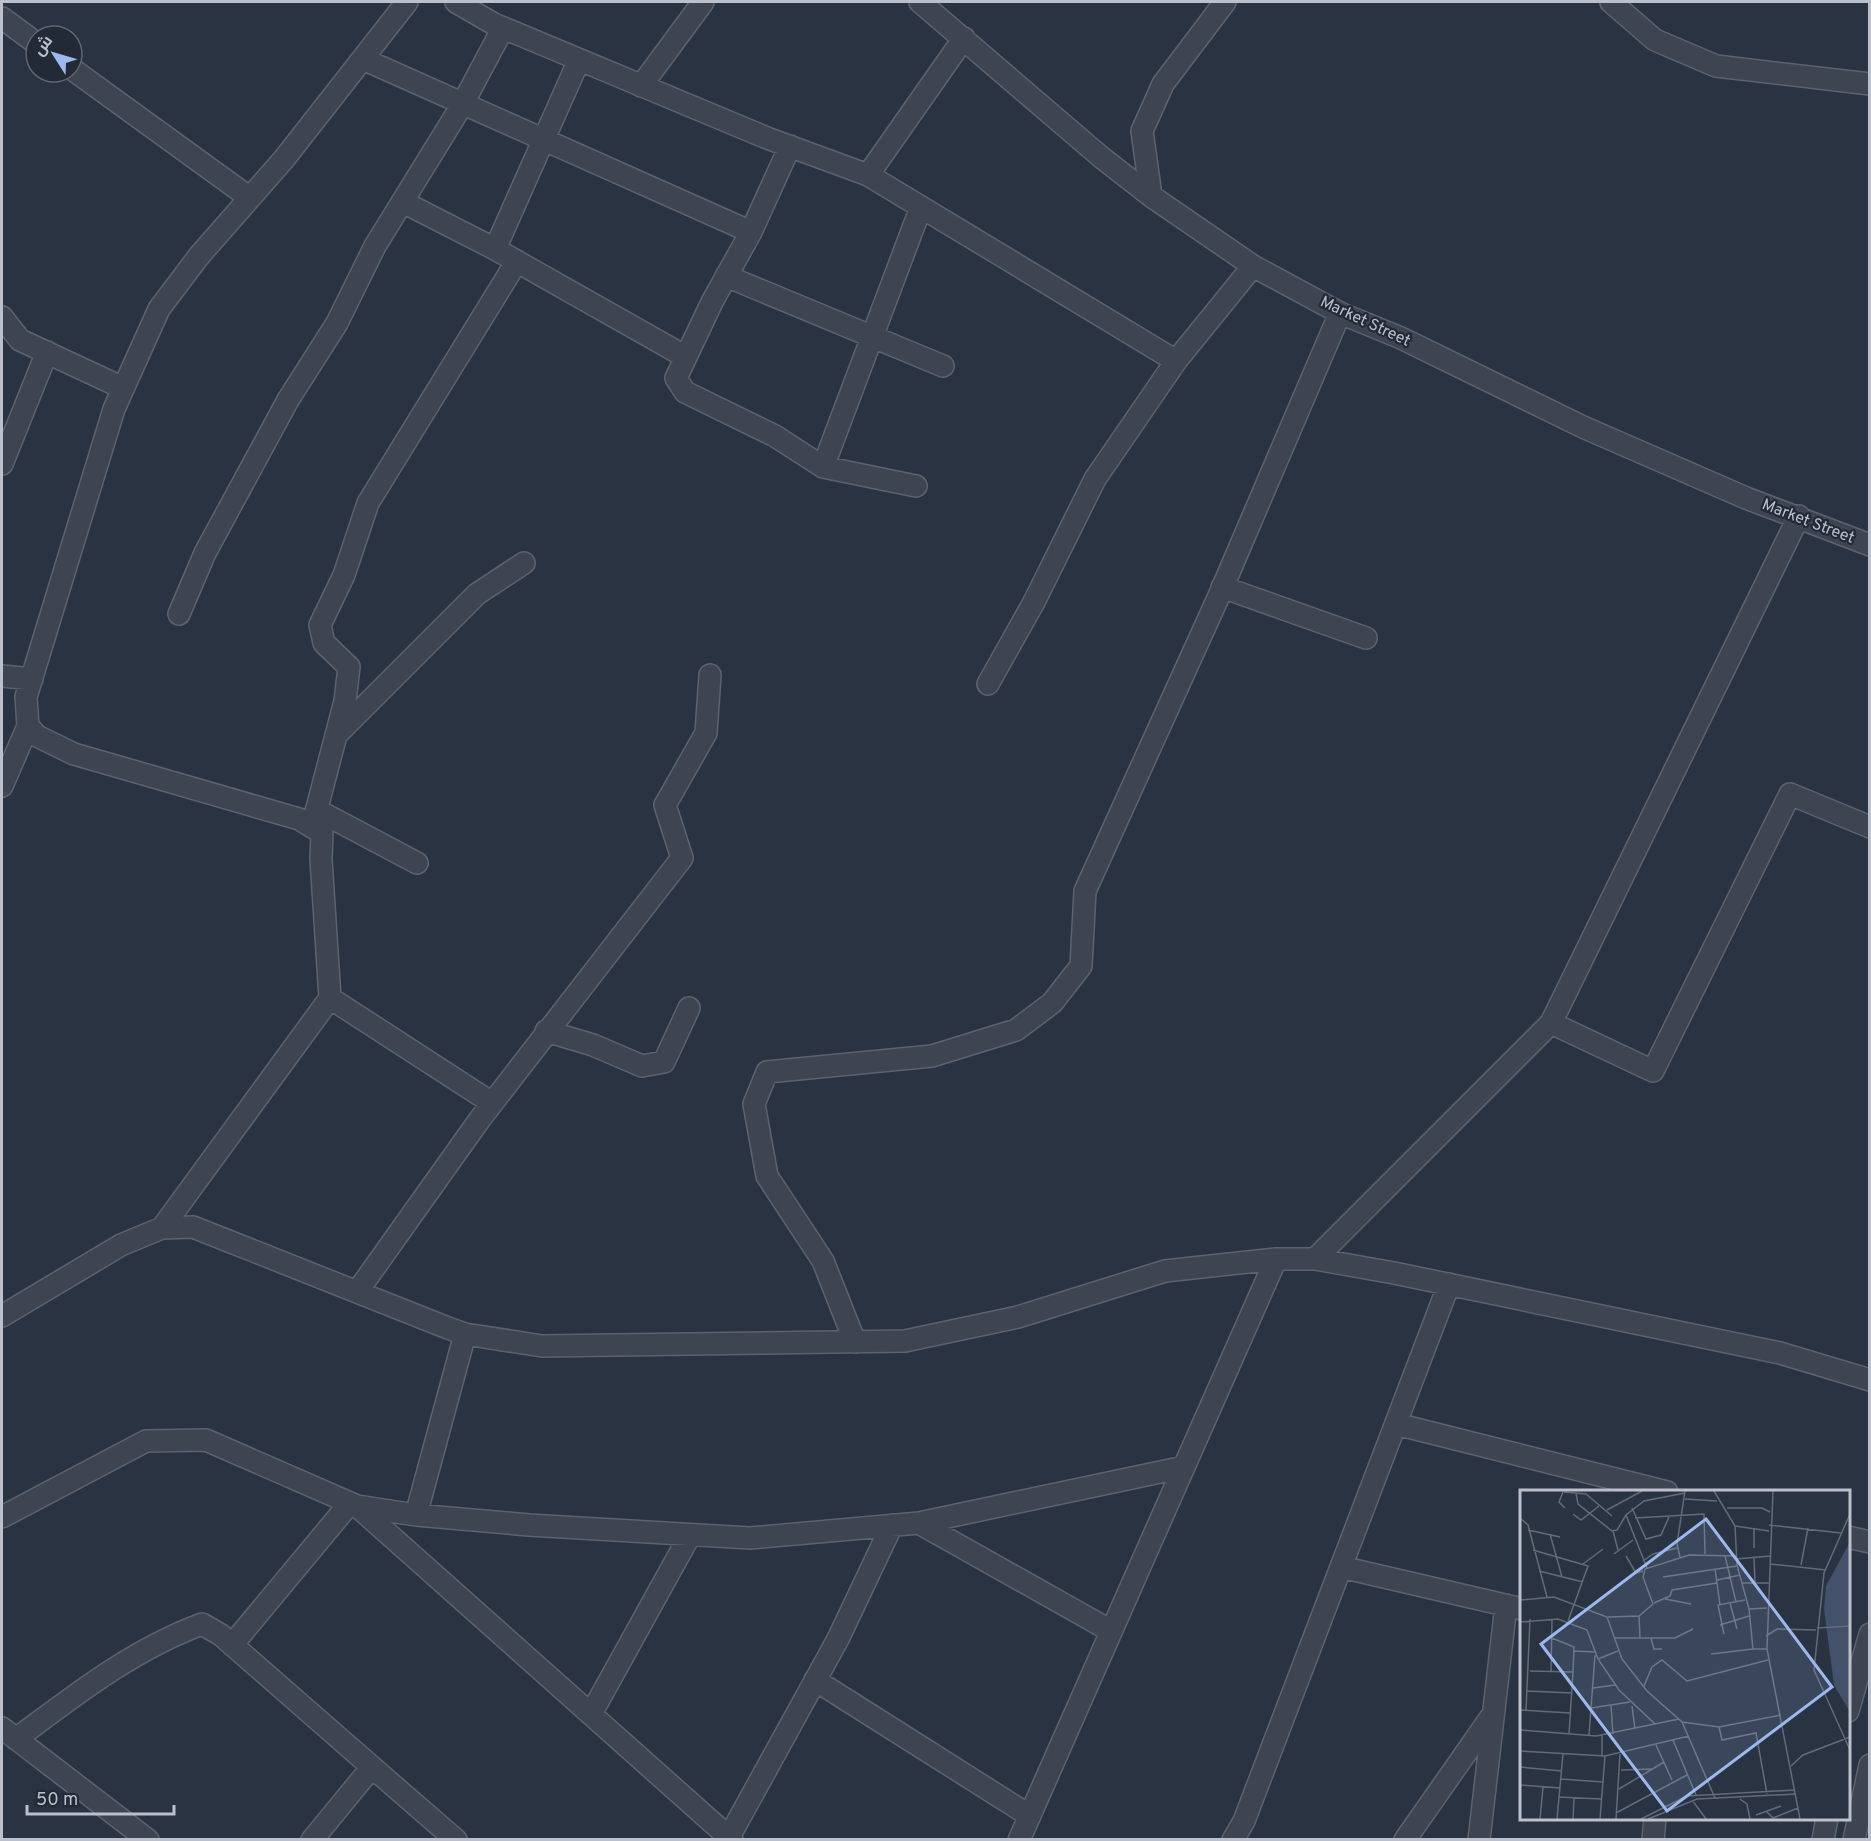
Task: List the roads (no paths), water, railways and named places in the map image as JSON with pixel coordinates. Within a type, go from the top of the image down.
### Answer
[{"type":"street","points":[[2,786],[28,726],[26,697],[114,409],[159,309],[407,2]]},
{"type":"street","points":[[456,2],[503,28],[579,60],[790,146],[868,175],[1176,361]]},
{"type":"street","points":[[641,86],[703,2]]},
{"type":"street","name":"Market Street","points":[[920,2],[1101,157],[1151,196],[1253,266],[1340,313],[1401,338],[1583,427],[1746,498],[1799,516],[1869,545]]},
{"type":"street","points":[[1151,196],[1142,130],[1162,84],[1225,2]]},
{"type":"street","points":[[1611,2],[1654,40],[1716,66],[1869,84]]},
{"type":"street","points":[[2,18],[24,34]]},
{"type":"street","points":[[179,614],[205,553],[403,202],[462,105],[503,28]]},
{"type":"street","points":[[868,175],[964,38]]},
{"type":"street","points":[[363,59],[751,232]]},
{"type":"street","points":[[495,249],[579,60]]},
{"type":"street","points":[[84,78],[250,198]]},
{"type":"street","points":[[790,146],[751,232],[726,276],[676,378],[685,392],[775,436],[823,467],[916,486]]},
{"type":"street","points":[[403,202],[517,261],[686,357]]},
{"type":"street","points":[[823,467],[921,207]]},
{"type":"street","points":[[162,1228],[330,998],[321,859],[322,833],[314,819],[345,701],[349,667],[324,643],[320,625],[344,575],[368,503],[517,261]]},
{"type":"street","points":[[988,684],[1034,602],[1095,479],[1176,361],[1253,266]]},
{"type":"street","points":[[726,276],[943,366]]},
{"type":"street","points":[[855,1342],[823,1261],[767,1176],[754,1104],[767,1072],[932,1056],[1016,1030],[1052,1003],[1081,966],[1085,891],[1222,587],[1340,313]]},
{"type":"street","points":[[2,317],[20,340],[123,388]]},
{"type":"street","points":[[2,464],[47,352]]},
{"type":"street","points":[[1315,1259],[1551,1023],[1799,516]]},
{"type":"street","points":[[336,736],[477,594],[524,563]]},
{"type":"street","points":[[1222,587],[1366,638]]},
{"type":"street","points":[[357,1292],[492,1103],[682,858],[670,829],[665,805],[706,734],[710,675]]},
{"type":"street","points":[[2,676],[32,680]]},
{"type":"street","points":[[28,726],[37,736],[74,754],[299,819],[314,819],[417,863]]},
{"type":"street","points":[[1551,1023],[1653,1071],[1790,794],[1869,827]]},
{"type":"street","points":[[330,998],[492,1103]]},
{"type":"street","points":[[546,1031],[593,1045],[642,1066],[664,1062],[689,1008]]},
{"type":"street","points":[[2,1316],[121,1245],[162,1228],[193,1227],[465,1334],[542,1346],[906,1341],[1018,1317],[1165,1271],[1276,1259],[1315,1259],[1449,1284],[1780,1353],[1869,1380]]},
{"type":"street","points":[[1019,1839],[1276,1259]]},
{"type":"street","points":[[1233,1839],[1244,1821],[1449,1284]]},
{"type":"street","points":[[416,1515],[465,1334]]},
{"type":"street","points":[[1396,1424],[1663,1490]]},
{"type":"street","points":[[2,1517],[146,1441],[206,1440],[354,1504],[416,1515],[750,1538],[920,1523],[1184,1467]]},
{"type":"street","points":[[232,1645],[354,1504]]},
{"type":"street","points":[[354,1504],[730,1838],[815,1680],[892,1526]]},
{"type":"street","points":[[920,1523],[1111,1631]]},
{"type":"street","points":[[591,1714],[690,1534]]},
{"type":"street","points":[[1850,1537],[1869,1542]]},
{"type":"street","points":[[1341,1567],[1514,1607],[1493,1714],[1479,1839]]},
{"type":"street","points":[[148,1839],[9,1733],[104,1673],[177,1633],[202,1624],[232,1645],[456,1839]]},
{"type":"street","points":[[1850,1704],[1869,1634]]},
{"type":"street","points":[[815,1680],[1030,1816]]},
{"type":"street","points":[[1405,1839],[1493,1714]]},
{"type":"street","points":[[1854,1839],[1869,1765]]},
{"type":"street","points":[[312,1839],[372,1767]]},
{"type":"street","points":[[1653,1839],[1655,1820]]},
{"type":"street","points":[[1823,1839],[1827,1820]]}]
